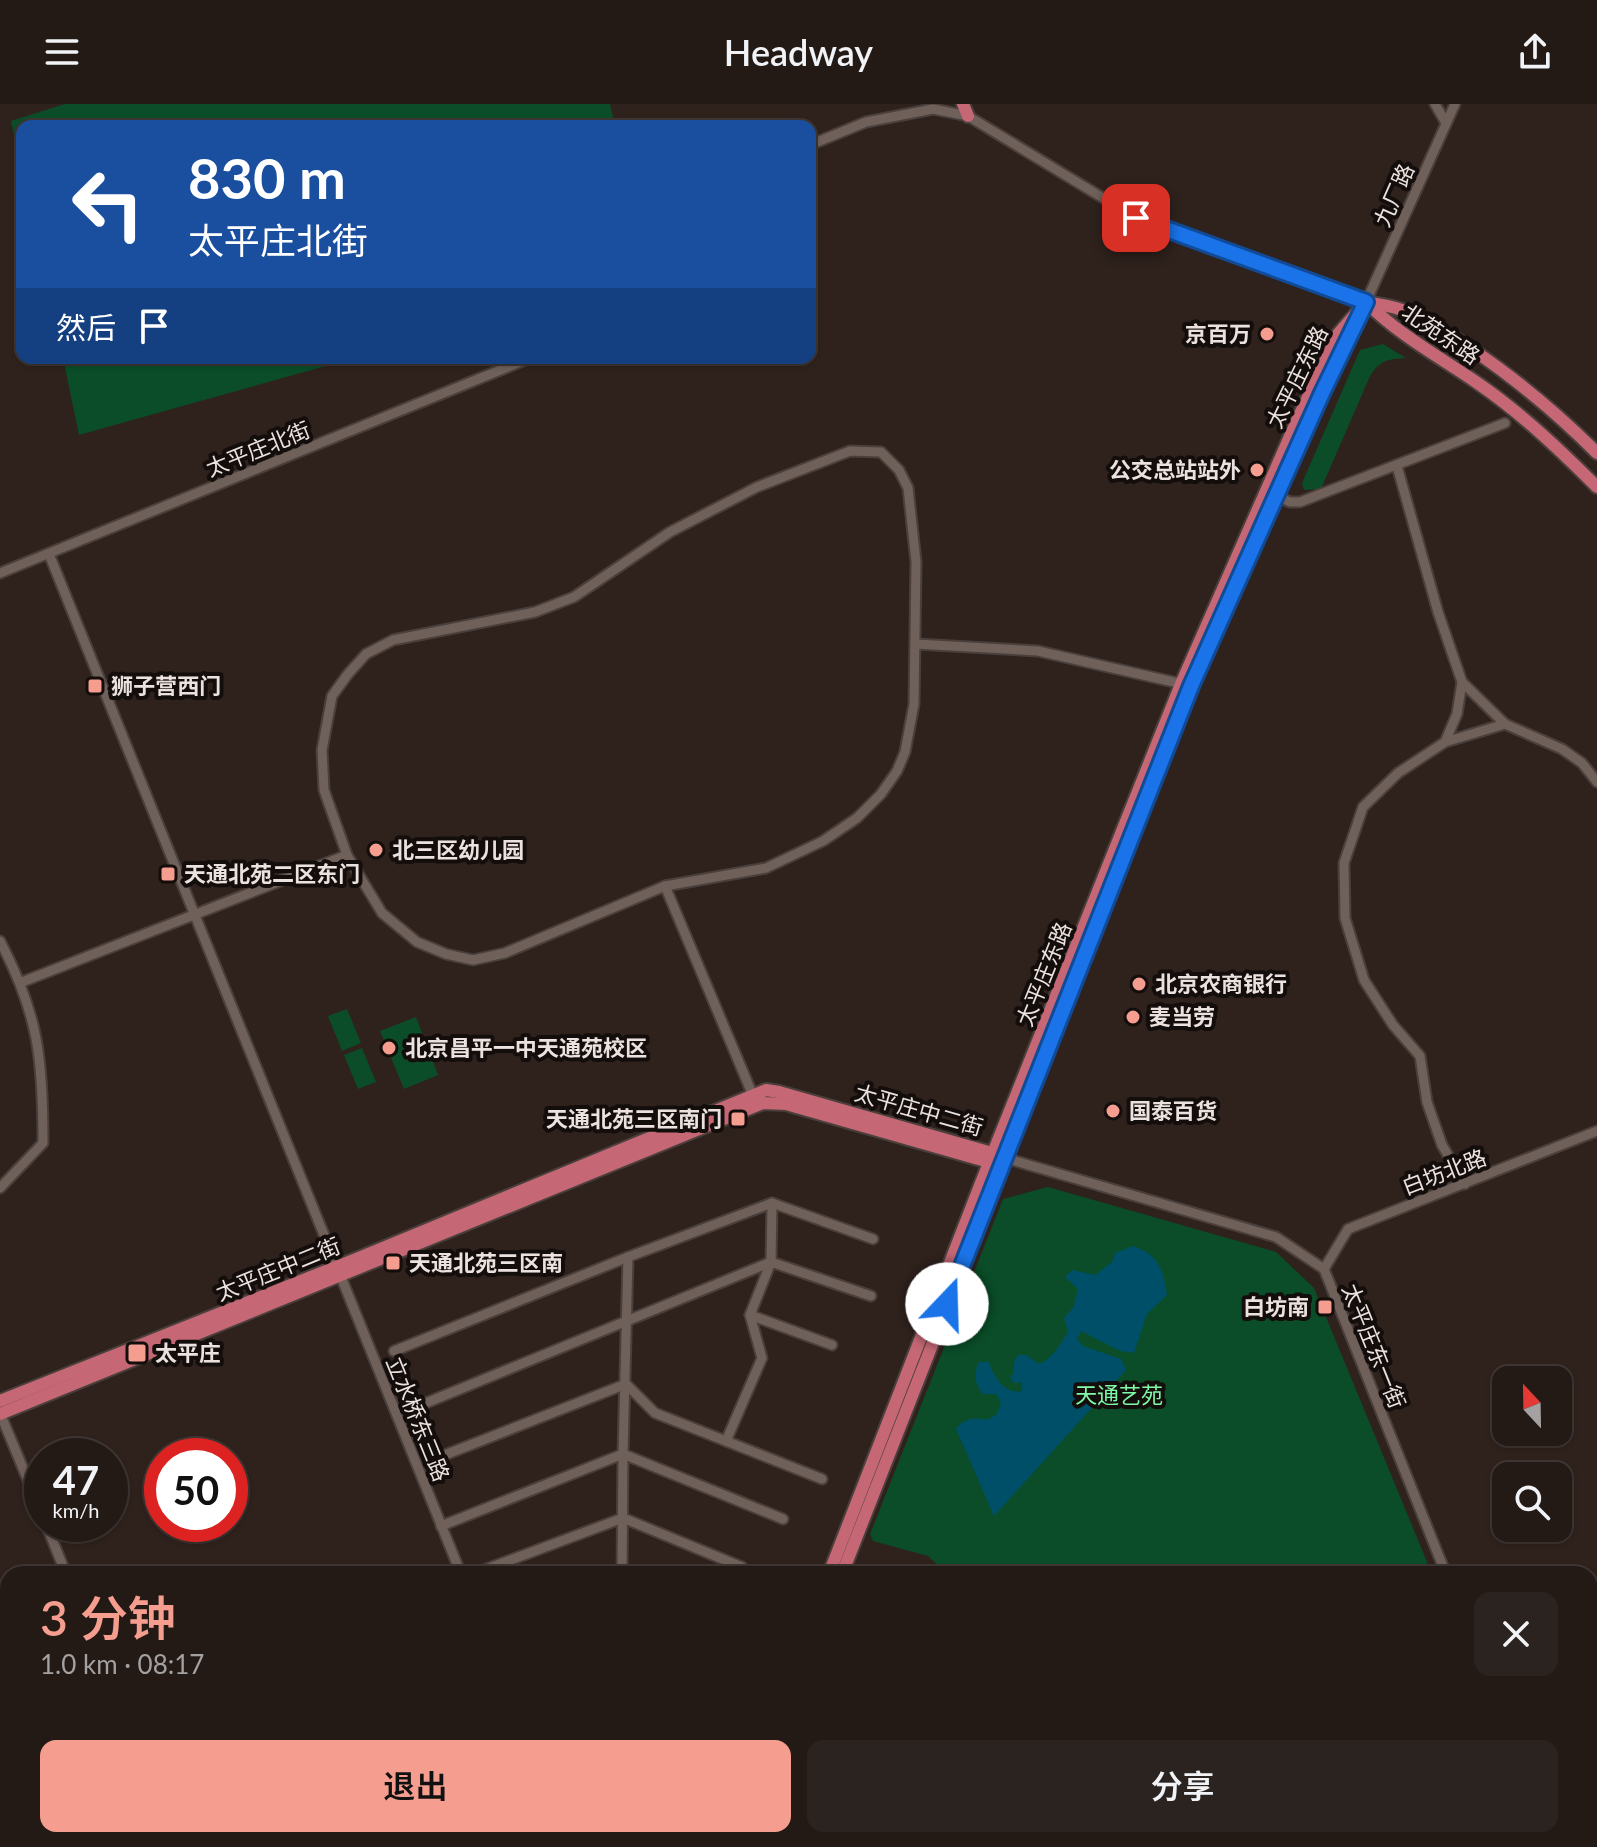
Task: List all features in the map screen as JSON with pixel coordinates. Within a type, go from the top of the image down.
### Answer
[{"type":"main road","name":"北苑东路","points":[[1366,302],[1413,314],[1494,365],[1597,453]]},
{"type":"main road","name":"北苑东路","points":[[1366,302],[1403,335],[1530,422],[1597,487]]},
{"type":"main road","name":"太平庄东路","points":[[832,1566],[1186,685],[1271,493],[1366,302]]},
{"type":"main road","name":"太平庄中二街","points":[[0,1411],[754,1100],[766,1090],[996,1158]]},
{"type":"main road","name":"太平庄东路","points":[[845,1566],[996,1158]]},
{"type":"street","points":[[1435,104],[1446,123]]},
{"type":"street","name":"九厂路","points":[[1366,302],[1455,104]]},
{"type":"street","points":[[816,143],[866,122],[933,109],[966,110],[1136,218],[1366,302]]},
{"type":"street","name":"太平庄北街","points":[[0,573],[515,364]]},
{"type":"street","points":[[1271,493],[1290,502],[1300,502],[1505,423]]},
{"type":"street","points":[[850,451],[881,452],[899,470],[908,488],[916,562],[914,704],[905,752],[897,771],[881,794],[857,818],[823,841],[766,868],[665,886],[505,953],[473,960],[446,954],[417,942],[382,913],[347,855],[324,790],[322,750],[332,696],[366,654],[393,640],[535,612],[574,597],[670,532],[757,487],[850,451]]},
{"type":"street","points":[[1397,466],[1438,612],[1462,682],[1505,724],[1562,749],[1582,763],[1597,782]]},
{"type":"street","name":"立水桥东三路","points":[[49,554],[458,1566]]},
{"type":"street","points":[[916,644],[1038,651],[1186,685]]},
{"type":"street","points":[[1445,742],[1457,714],[1462,682]]},
{"type":"street","points":[[1465,1184],[1442,1145],[1427,1102],[1420,1056],[1393,1025],[1364,980],[1345,918],[1344,863],[1363,807],[1398,773],[1445,742],[1505,724]]},
{"type":"street","points":[[22,982],[347,855]]},
{"type":"street","points":[[665,886],[754,1100]]},
{"type":"street","points":[[0,941],[22,982],[38,1036],[43,1090],[43,1143],[0,1188]]},
{"type":"street","name":"白坊北路","points":[[1324,1269],[1348,1229],[1597,1131]]},
{"type":"street","name":"太平庄东一街","points":[[996,1158],[1276,1237],[1324,1269],[1443,1566]]},
{"type":"street","points":[[726,1441],[762,1358],[750,1315],[771,1262],[772,1203]]},
{"type":"street","points":[[394,1351],[772,1203],[873,1239]]},
{"type":"street","points":[[622,1566],[628,1257]]},
{"type":"street","points":[[416,1407],[771,1262],[871,1296]]},
{"type":"street","points":[[750,1315],[832,1345]]},
{"type":"street","points":[[626,1384],[655,1413],[822,1479]]},
{"type":"street","points":[[437,1458],[626,1384]]},
{"type":"street","points":[[0,1411],[24,1470]]},
{"type":"street","points":[[441,1526],[623,1454],[783,1519]]},
{"type":"street","points":[[494,1566],[623,1518],[740,1566]]},
{"type":"street","points":[[53,1542],[63,1566]]},
{"type":"green space","points":[[65,104],[610,104],[614,120],[16,120],[16,144],[11,121]]},
{"type":"green space","points":[[1383,344],[1406,358],[1385,361],[1370,376],[1321,489],[1304,490],[1302,483],[1360,350]]},
{"type":"green space","points":[[64,364],[333,364],[79,435]]},
{"type":"green space","points":[[347,1009],[361,1043],[342,1051],[328,1016]]},
{"type":"green space","points":[[416,1017],[438,1075],[404,1089],[380,1031]]},
{"type":"green space","points":[[362,1048],[376,1082],[358,1089],[344,1055]]},
{"type":"green space","name":"天通艺苑","points":[[1048,1187],[1276,1252],[1314,1288],[1429,1566],[939,1566],[928,1556],[873,1541],[870,1534],[1003,1199]]},
{"type":"water","points":[[1133,1246],[1149,1254],[1158,1264],[1167,1295],[1147,1314],[1134,1353],[1120,1351],[1081,1331],[1077,1339],[1083,1346],[1121,1359],[1126,1370],[994,1516],[956,1429],[970,1419],[987,1420],[997,1414],[1001,1403],[996,1394],[983,1394],[976,1383],[978,1363],[988,1361],[1005,1387],[1022,1391],[1022,1382],[1013,1383],[1010,1376],[1014,1374],[1014,1362],[1018,1355],[1026,1355],[1039,1364],[1052,1354],[1068,1331],[1064,1318],[1073,1308],[1078,1289],[1065,1277],[1072,1270],[1095,1275],[1112,1262],[1115,1253]]},
{"type":"place","name":"京百万","points":[[1267,334]]},
{"type":"place","name":"公交总站站外","points":[[1257,470]]},
{"type":"place","name":"狮子营西门","points":[[95,686]]},
{"type":"place","name":"北三区幼儿园","points":[[376,850]]},
{"type":"place","name":"天通北苑二区东门","points":[[168,874]]},
{"type":"place","name":"北京农商银行","points":[[1139,984]]},
{"type":"place","name":"麦当劳","points":[[1133,1017]]},
{"type":"place","name":"北京昌平一中天通苑校区","points":[[389,1048]]},
{"type":"place","name":"国泰百货","points":[[1113,1111]]},
{"type":"place","name":"天通北苑三区南门","points":[[738,1119]]},
{"type":"place","name":"天通北苑三区南","points":[[393,1263]]},
{"type":"place","name":"白坊南","points":[[1325,1307]]},
{"type":"place","name":"太平庄","points":[[137,1353]]},
{"type":"route","points":[[947,1304],[1191,686],[1366,302],[1136,218]]}]
